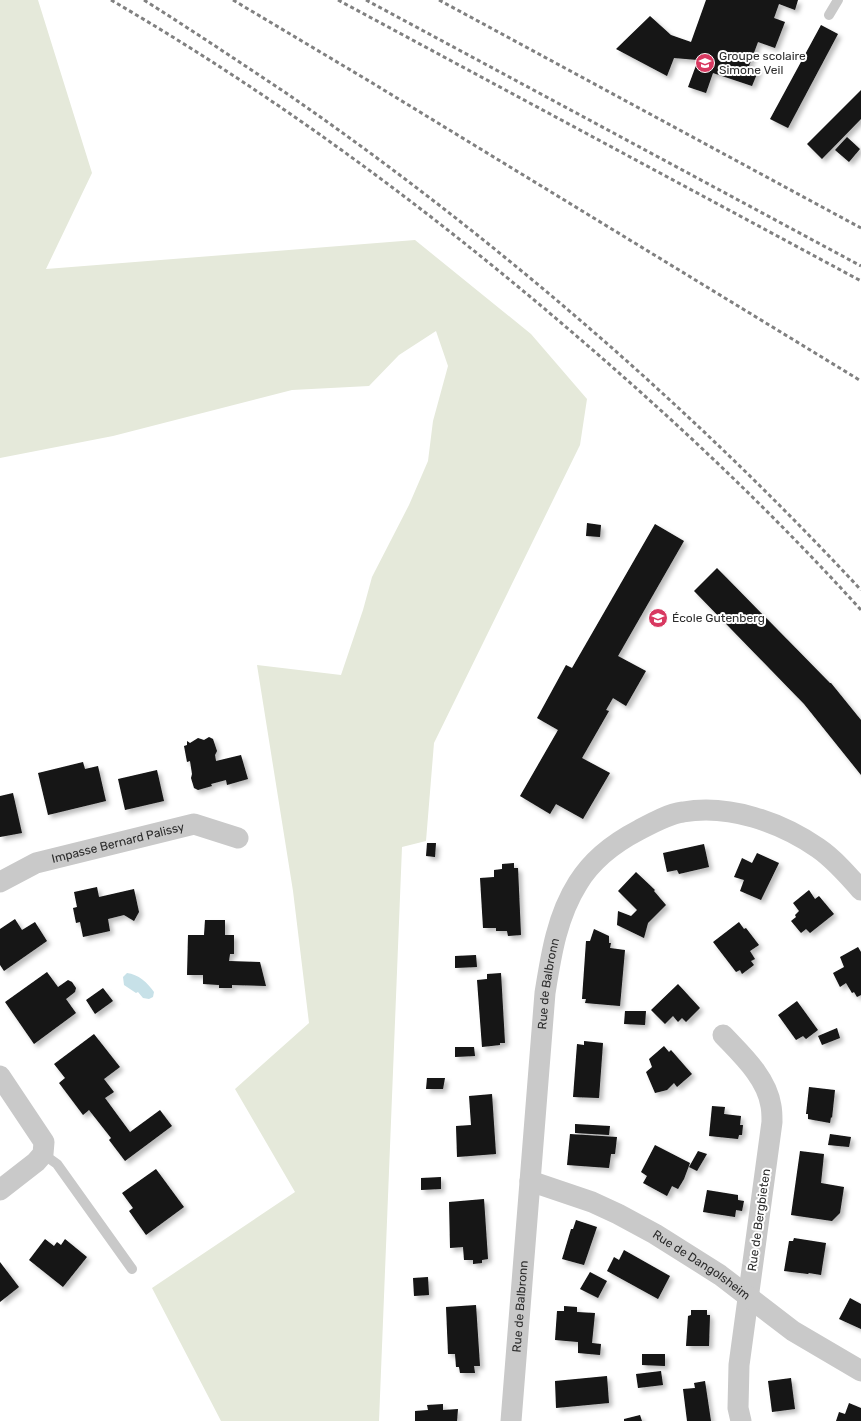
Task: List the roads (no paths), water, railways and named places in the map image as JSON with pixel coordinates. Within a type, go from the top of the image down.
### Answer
[{"type":"street","name":"Rue de Balbronn","points":[[511,1421],[545,993],[551,953],[568,902],[578,883],[591,865],[611,846],[631,834],[654,822],[682,812],[707,810],[737,813],[760,819],[793,832],[819,849],[844,871],[861,890]]},
{"type":"street","name":"Impasse Bernard Palissy","points":[[0,882],[36,863],[194,824],[238,838]]},
{"type":"street","name":"Rue de Bergbieten","points":[[723,1035],[753,1067],[766,1089],[771,1106],[772,1122],[738,1370],[738,1408],[741,1421]]},
{"type":"street","points":[[0,1076],[44,1142],[43,1154],[36,1162],[0,1190]]},
{"type":"street","name":"Rue de Dangolsheim","points":[[530,1181],[592,1202],[618,1214],[683,1250],[720,1275],[793,1332],[861,1371]]},
{"type":"lane","points":[[829,15],[838,0]]},
{"type":"lane","points":[[43,1154],[57,1164],[132,1269]]},
{"type":"water","points":[[127,973],[135,975],[146,982],[154,992],[153,997],[149,999],[143,998],[138,992],[136,993],[124,985],[123,977]]},
{"type":"railway","points":[[111,0],[173,37],[294,117],[411,202],[525,292],[617,371],[725,470],[760,504],[861,610]]},
{"type":"railway","points":[[144,0],[289,95],[441,207],[515,266],[588,327],[729,455],[861,590]]},
{"type":"railway","points":[[233,0],[374,84],[861,381]]},
{"type":"railway","points":[[338,0],[861,281]]},
{"type":"railway","points":[[366,0],[861,266]]},
{"type":"railway","points":[[439,0],[861,228]]},
{"type":"place","name":"Groupe scolaire Simone Veil","points":[[705,63]]},
{"type":"place","name":"École Gutenberg","points":[[658,618]]}]
